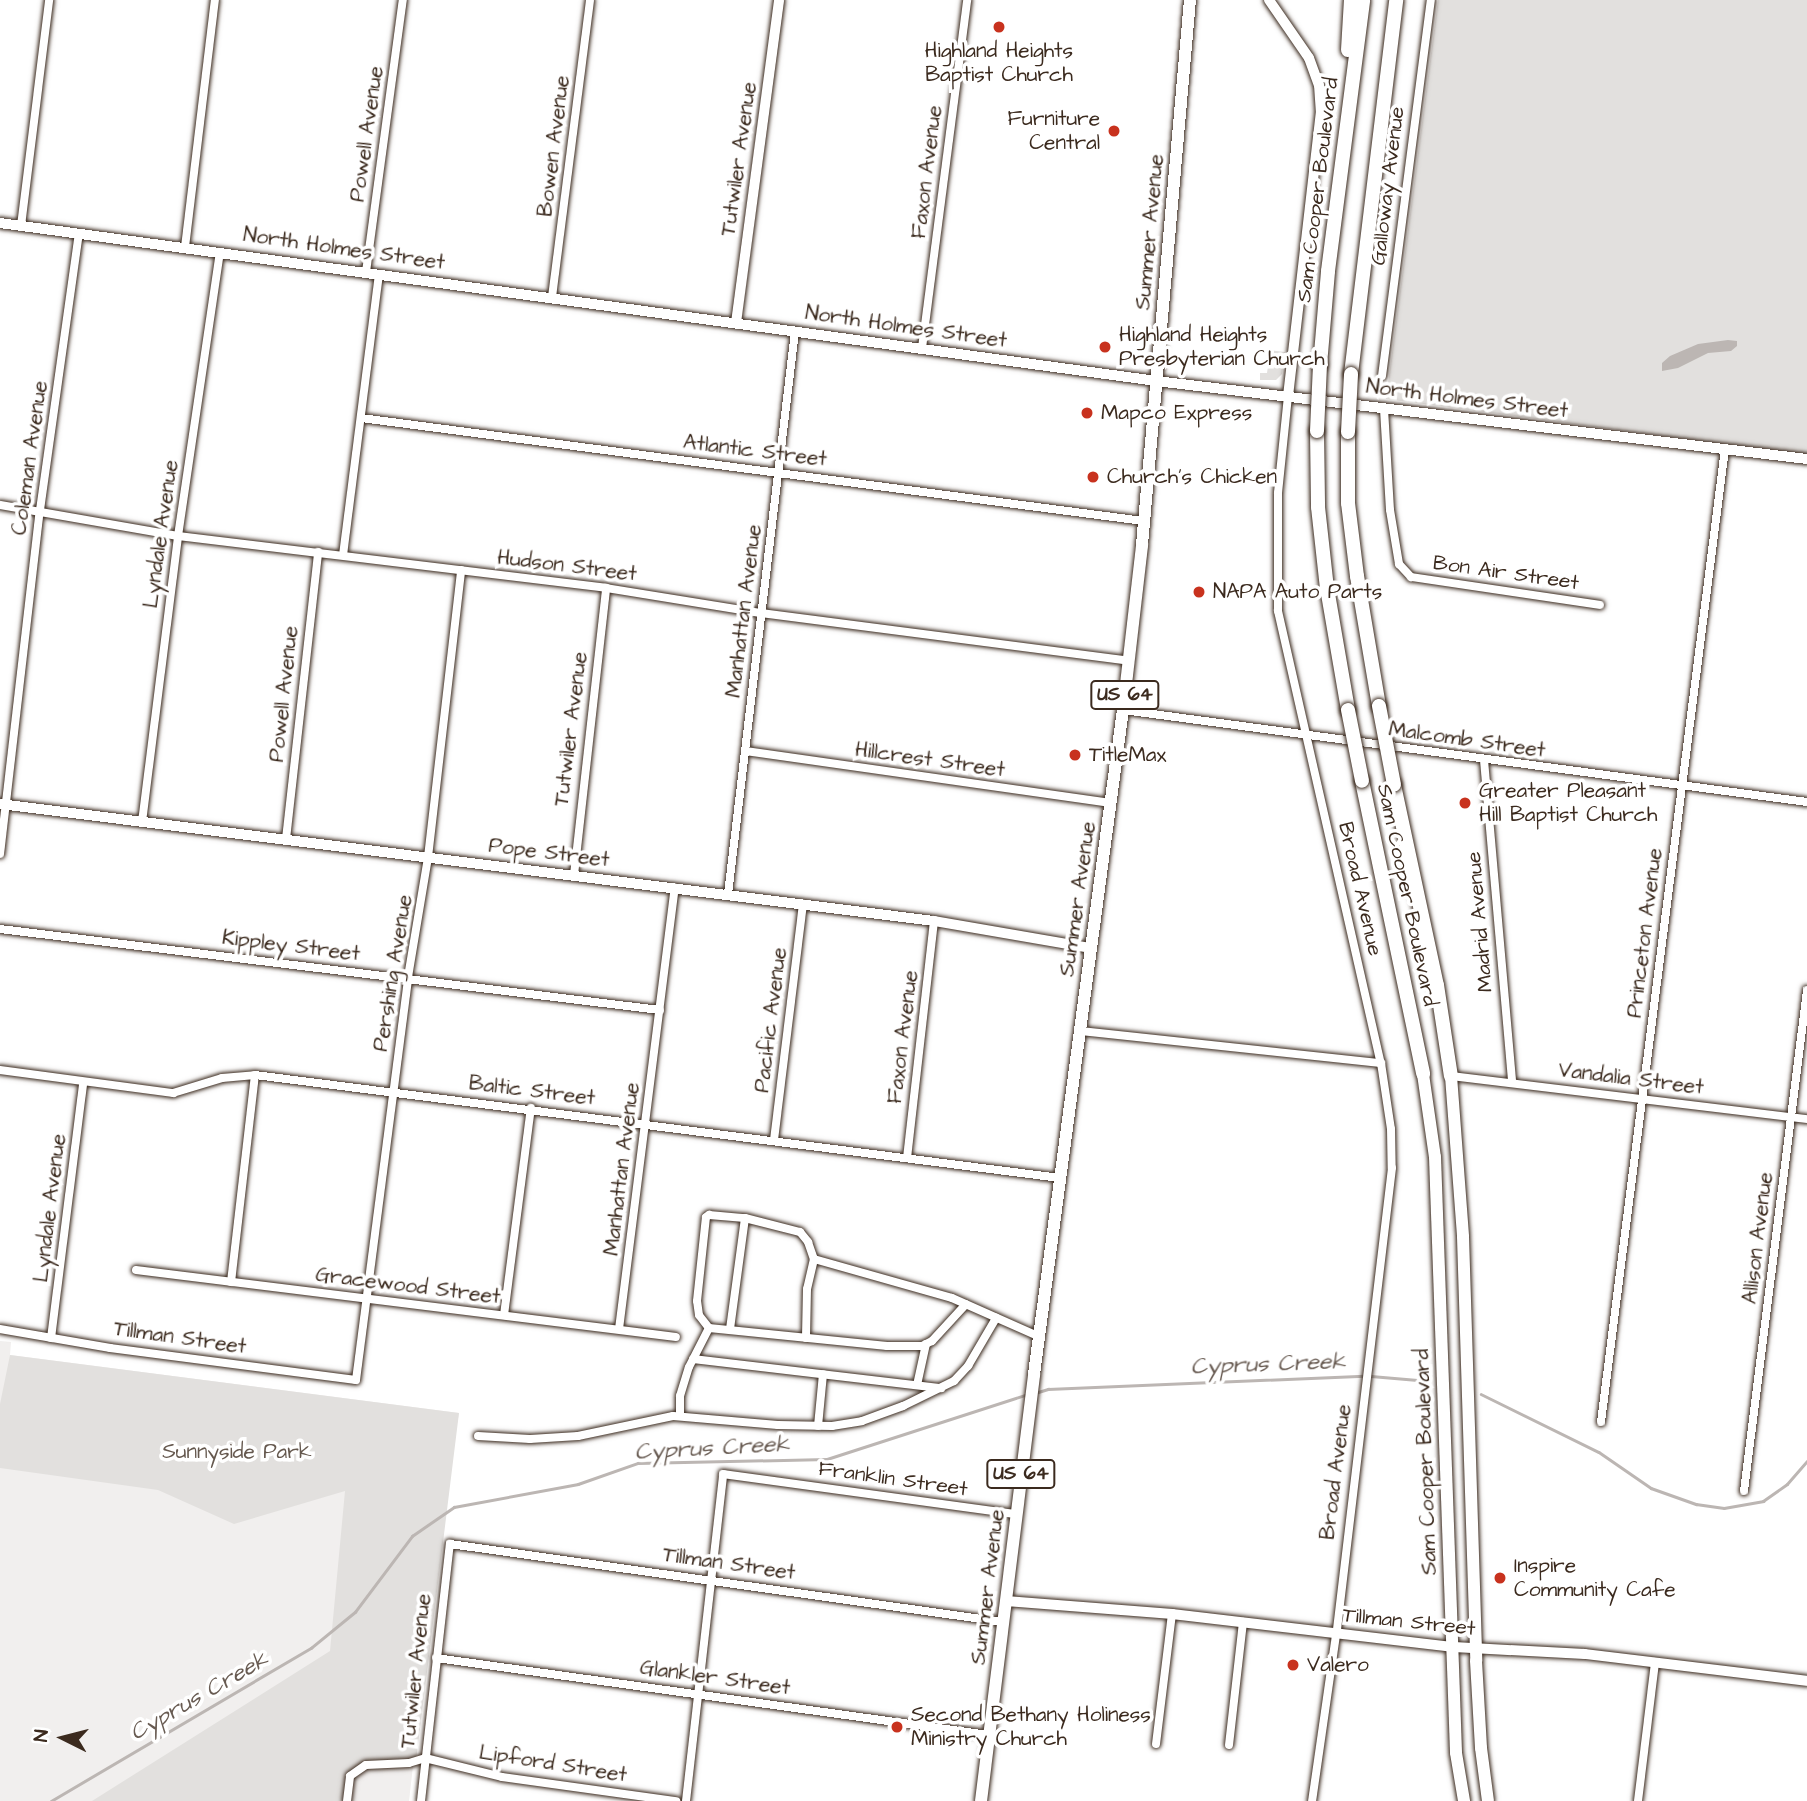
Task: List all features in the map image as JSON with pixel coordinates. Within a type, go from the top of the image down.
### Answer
[{"type":"highway","points":[[1341,167],[1351,0]]},
{"type":"highway","name":"Sam Cooper Boulevard","points":[[1363,0],[1341,167],[1320,365],[1318,507],[1327,588],[1348,710],[1423,1074]]},
{"type":"highway","name":"Sam Cooper Boulevard","points":[[1395,0],[1350,374],[1348,503],[1356,576],[1379,706],[1437,985],[1451,1076]]},
{"type":"main road","name":"Summer Avenue","points":[[981,1801],[1034,1374],[1129,660],[1190,0]]},
{"type":"main road","name":"North Holmes Street","points":[[1156,381],[1807,459]]},
{"type":"main road","name":"Sam Cooper Boulevard","points":[[1423,1074],[1435,1157],[1456,1754],[1464,1801]]},
{"type":"main road","name":"Sam Cooper Boulevard","points":[[1451,1076],[1463,1237],[1481,1748],[1488,1801]]},
{"type":"main road","name":"Tillman Street","points":[[1006,1601],[1172,1614],[1454,1647],[1655,1662],[1807,1681]]},
{"type":"street","points":[[21,226],[50,0]]},
{"type":"street","points":[[185,247],[215,0]]},
{"type":"street","name":"Powell Avenue","points":[[366,272],[402,0]]},
{"type":"street","name":"Bowen Avenue","points":[[552,297],[590,0]]},
{"type":"street","name":"Tutwiler Avenue","points":[[736,323],[779,0]]},
{"type":"street","name":"Faxon Avenue","points":[[922,348],[967,0]]},
{"type":"street","name":"Broad Avenue","points":[[1269,0],[1309,58],[1319,85],[1321,111],[1278,493],[1278,611],[1381,1063],[1391,1129],[1392,1168],[1336,1634],[1312,1801]]},
{"type":"street","name":"Galloway Avenue","points":[[1382,376],[1431,0]]},
{"type":"street","name":"North Holmes Street","points":[[0,223],[1156,381]]},
{"type":"street","name":"Coleman Avenue","points":[[0,854],[3,804],[40,510],[79,234]]},
{"type":"street","name":"Lyndale Avenue","points":[[142,822],[178,536],[220,252]]},
{"type":"street","points":[[343,555],[379,274]]},
{"type":"street","name":"Manhattan Avenue","points":[[728,894],[795,331]]},
{"type":"street","name":"Bon Air Street","points":[[1384,409],[1390,510],[1399,564],[1411,576],[1600,605]]},
{"type":"street","name":"Atlantic Street","points":[[361,418],[1143,521]]},
{"type":"street","name":"Princeton Avenue","points":[[1601,1422],[1725,448]]},
{"type":"street","name":"Hudson Street","points":[[0,505],[178,536],[606,587],[761,613],[1129,660]]},
{"type":"street","name":"Powell Avenue","points":[[286,839],[318,552]]},
{"type":"street","name":"Pershing Avenue","points":[[356,1380],[408,977],[428,858],[461,570]]},
{"type":"street","name":"Tutwiler Avenue","points":[[574,875],[606,587]]},
{"type":"street","name":"Malcomb Street","points":[[1123,710],[1807,802]]},
{"type":"street","name":"Hillcrest Street","points":[[746,751],[1111,803]]},
{"type":"street","name":"Madrid Avenue","points":[[1484,760],[1512,1082]]},
{"type":"street","name":"Pope Street","points":[[3,804],[934,921],[1091,948]]},
{"type":"street","name":"Manhattan Avenue","points":[[620,1329],[675,888]]},
{"type":"street","name":"Pacific Avenue","points":[[774,1140],[803,904]]},
{"type":"street","name":"Faxon Avenue","points":[[907,1158],[934,921]]},
{"type":"street","name":"Kippley Street","points":[[0,929],[660,1010]]},
{"type":"street","name":"Allison Avenue","points":[[1744,1491],[1807,990]]},
{"type":"street","points":[[1080,1031],[1381,1063]]},
{"type":"street","name":"Baltic Street","points":[[0,1070],[173,1093],[222,1078],[255,1075],[531,1108],[1060,1178]]},
{"type":"street","points":[[231,1282],[255,1075]]},
{"type":"street","name":"Vandalia Street","points":[[1451,1076],[1807,1118]]},
{"type":"street","name":"Lyndale Avenue","points":[[51,1338],[83,1083]]},
{"type":"street","points":[[504,1315],[531,1108]]},
{"type":"street","points":[[806,1338],[807,1289],[814,1259],[808,1242],[800,1232],[745,1218],[706,1217],[697,1301],[699,1315],[709,1328],[730,1329],[806,1338],[887,1346],[926,1344]]},
{"type":"street","points":[[730,1329],[745,1218]]},
{"type":"street","points":[[814,1259],[966,1304],[1040,1337]]},
{"type":"street","name":"Gracewood Street","points":[[136,1270],[676,1336]]},
{"type":"street","points":[[917,1385],[926,1344],[957,1317],[966,1304]]},
{"type":"street","points":[[478,1436],[530,1439],[578,1436],[680,1416],[818,1426],[862,1421],[954,1381],[968,1366],[996,1318]]},
{"type":"street","points":[[680,1416],[680,1396],[693,1359],[709,1328]]},
{"type":"street","name":"Tillman Street","points":[[0,1329],[356,1380]]},
{"type":"street","points":[[693,1359],[941,1388]]},
{"type":"street","points":[[818,1426],[823,1374]]},
{"type":"street","name":"Franklin Street","points":[[712,1581],[723,1474],[1016,1514]]},
{"type":"street","name":"Tutwiler Avenue","points":[[421,1801],[450,1545]]},
{"type":"street","name":"Tillman Street","points":[[450,1545],[1003,1622]]},
{"type":"street","points":[[686,1801],[712,1581]]},
{"type":"street","points":[[1156,1744],[1172,1614]]},
{"type":"street","points":[[1229,1745],[1243,1622]]},
{"type":"street","name":"Glankler Street","points":[[436,1658],[989,1734]]},
{"type":"street","points":[[1637,1801],[1655,1662]]},
{"type":"street","points":[[347,1801],[350,1776],[366,1765],[409,1763],[425,1758]]},
{"type":"street","name":"Lipford Street","points":[[425,1758],[502,1777],[676,1801]]},
{"type":"shaded area","points":[[1737,341],[1737,346],[1731,351],[1708,353],[1678,368],[1662,371],[1662,363],[1670,356],[1698,344]]},
{"type":"shaded area","points":[[0,1341],[11,1342],[10,1355],[459,1413],[444,1497],[409,1801],[0,1801]]},
{"type":"green space","points":[[1438,0],[1807,0],[1807,455],[1386,399]]},
{"type":"green space","points":[[1269,350],[1285,352],[1282,374],[1276,380],[1260,380],[1260,373],[1267,373],[1269,359],[1263,354]]},
{"type":"green space","name":"Sunnyside Park","points":[[10,1355],[459,1413],[416,1761],[366,1765],[350,1776],[347,1801],[92,1801],[330,1651],[345,1491],[234,1524],[158,1490],[0,1468],[0,1404]]},
{"type":"waterway","name":"Cyprus Creek","points":[[1035,1393],[1048,1389],[1364,1376]]},
{"type":"waterway","name":"Cyprus Creek","points":[[1371,1376],[1429,1381]]},
{"type":"waterway","points":[[1481,1394],[1599,1452],[1651,1488],[1696,1504],[1724,1508],[1763,1501],[1787,1484],[1807,1461]]},
{"type":"waterway","name":"Cyprus Creek","points":[[51,1801],[311,1648],[355,1612],[412,1536],[454,1507],[578,1484],[638,1463],[827,1459],[1025,1395]]},
{"type":"place","name":"Highland Heights Baptist Church","points":[[999,27]]},
{"type":"place","name":"Furniture Central","points":[[1114,131]]},
{"type":"place","name":"Highland Heights Presbyterian Church","points":[[1105,347]]},
{"type":"place","name":"Mapco Express","points":[[1087,413]]},
{"type":"place","name":"Church's Chicken","points":[[1093,477]]},
{"type":"place","name":"NAPA Auto Parts","points":[[1199,592]]},
{"type":"place","name":"TitleMax","points":[[1075,755]]},
{"type":"place","name":"Greater Pleasant Hill Baptist Church","points":[[1465,803]]},
{"type":"place","name":"Inspire Community Cafe","points":[[1500,1578]]},
{"type":"place","name":"Valero","points":[[1293,1665]]},
{"type":"place","name":"Second Bethany Holiness Ministry Church","points":[[897,1727]]}]
